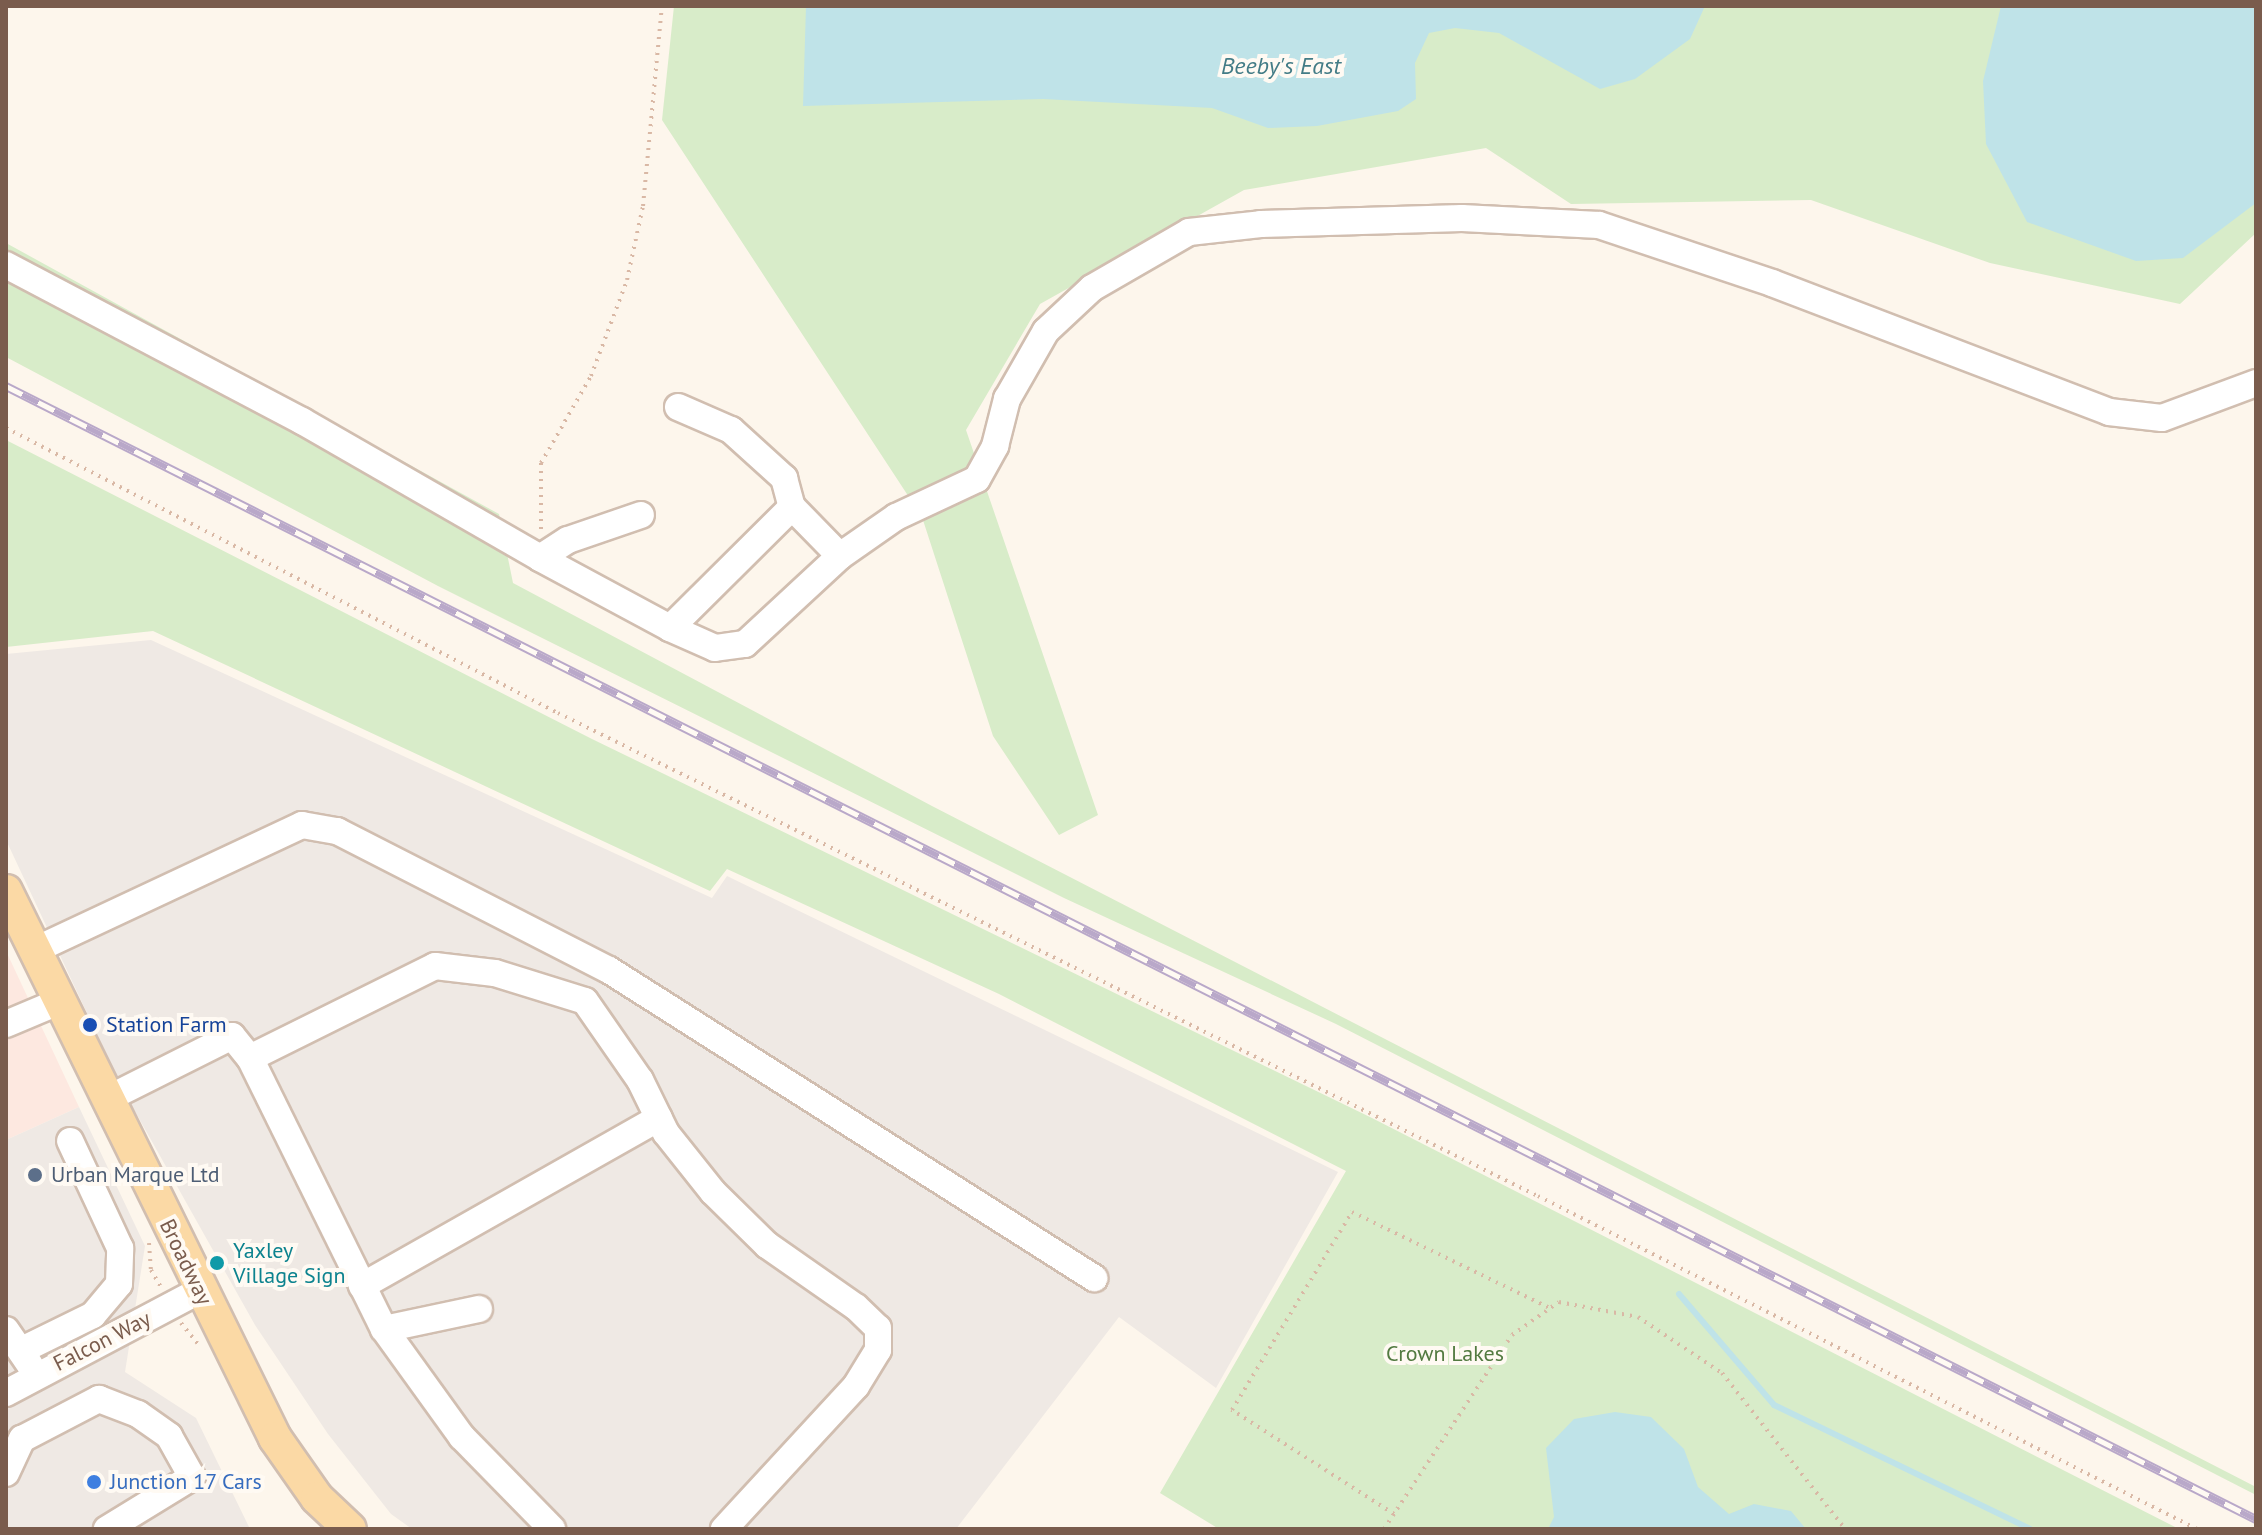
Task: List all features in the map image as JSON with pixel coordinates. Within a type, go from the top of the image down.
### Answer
[{"type":"main road","name":"Broadway","points":[[6,891],[199,1291],[275,1438],[317,1498],[350,1529]]},
{"type":"street","points":[[6,265],[302,421],[540,558],[670,628],[715,648],[745,644],[840,556],[896,517],[977,479],[995,446],[1007,399],[1046,331],[1092,288],[1189,232],[1261,224],[1462,218],[1599,225],[1656,240],[2109,412],[2162,418],[2256,383]]},
{"type":"street","points":[[678,407],[731,430],[784,478],[792,507],[840,556]]},
{"type":"street","points":[[670,628],[792,507]]},
{"type":"street","points":[[540,558],[568,540],[641,515]]},
{"type":"street","points":[[33,951],[302,825],[337,831],[609,970],[1094,1278]]},
{"type":"street","points":[[250,1058],[415,973],[435,966],[495,973],[585,1001],[659,1118],[713,1192],[767,1245],[856,1307],[878,1328],[878,1350],[856,1386],[724,1529]]},
{"type":"street","points":[[6,1024],[58,1002]]},
{"type":"street","points":[[107,1099],[232,1036],[250,1058],[384,1329],[462,1437],[552,1529]]},
{"type":"street","points":[[362,1286],[659,1118]]},
{"type":"street","points":[[35,1375],[14,1340],[93,1315],[119,1284],[120,1248],[70,1141]]},
{"type":"street","name":"Falcon Way","points":[[6,1393],[199,1291]]},
{"type":"street","points":[[384,1329],[479,1309]]},
{"type":"street","points":[[6,1473],[22,1439],[99,1399],[138,1414],[169,1436],[192,1477],[107,1529]]},
{"type":"path","points":[[540,558],[541,463],[591,376],[627,280],[643,206],[662,6]]},
{"type":"path","points":[[6,428],[558,713],[1510,1182],[2197,1529]]},
{"type":"path","points":[[1394,1514],[1232,1410],[1352,1212],[1550,1308]]},
{"type":"path","points":[[1384,1529],[1512,1335],[1559,1302],[1638,1317],[1722,1373],[1845,1529]]},
{"type":"shaded area","points":[[151,640],[712,898],[727,876],[1338,1172],[1216,1388],[1119,1317],[956,1529],[412,1529],[391,1514],[328,1434],[255,1325],[123,1090],[6,840],[6,654]]},
{"type":"shaded area","points":[[6,951],[79,1107],[6,1140]]},
{"type":"shaded area","points":[[79,1107],[145,1246],[125,1372],[196,1418],[250,1529],[6,1529],[6,1140]]},
{"type":"green space","points":[[674,6],[2256,6],[2256,233],[2180,304],[1990,263],[1811,200],[1571,204],[1486,148],[1244,190],[1040,304],[966,430],[1098,815],[1059,835],[993,736],[922,517],[662,120]]},
{"type":"green space","points":[[6,243],[499,514],[513,583],[932,806],[2256,1487],[2256,1495],[1336,1024],[1064,898],[438,586],[6,357]]},
{"type":"green space","name":"Crown Lakes","points":[[6,440],[592,739],[1372,1118],[2179,1529],[1219,1529],[1160,1493],[1346,1171],[999,994],[727,869],[710,891],[153,631],[6,647]]},
{"type":"water","name":"Beeby's East","points":[[806,6],[1705,6],[1690,39],[1635,79],[1600,89],[1499,33],[1455,28],[1429,33],[1415,63],[1416,99],[1398,111],[1317,126],[1268,128],[1212,108],[1043,99],[803,106]]},
{"type":"water","points":[[2001,6],[2256,6],[2256,203],[2183,258],[2136,261],[2027,222],[1986,144],[1983,81]]},
{"type":"water","points":[[1615,1412],[1651,1417],[1684,1449],[1698,1487],[1729,1514],[1754,1504],[1791,1511],[1806,1529],[1548,1529],[1554,1517],[1546,1448],[1574,1419]]},
{"type":"waterway","points":[[1679,1294],[1774,1405],[2030,1529]]},
{"type":"railway","points":[[6,386],[2256,1519]]},
{"type":"place","name":"Station Farm","points":[[90,1025]]},
{"type":"place","name":"Urban Marque Ltd","points":[[35,1175]]},
{"type":"place","name":"Yaxley Village Sign","points":[[217,1263]]},
{"type":"place","name":"Junction 17 Cars","points":[[94,1482]]}]
